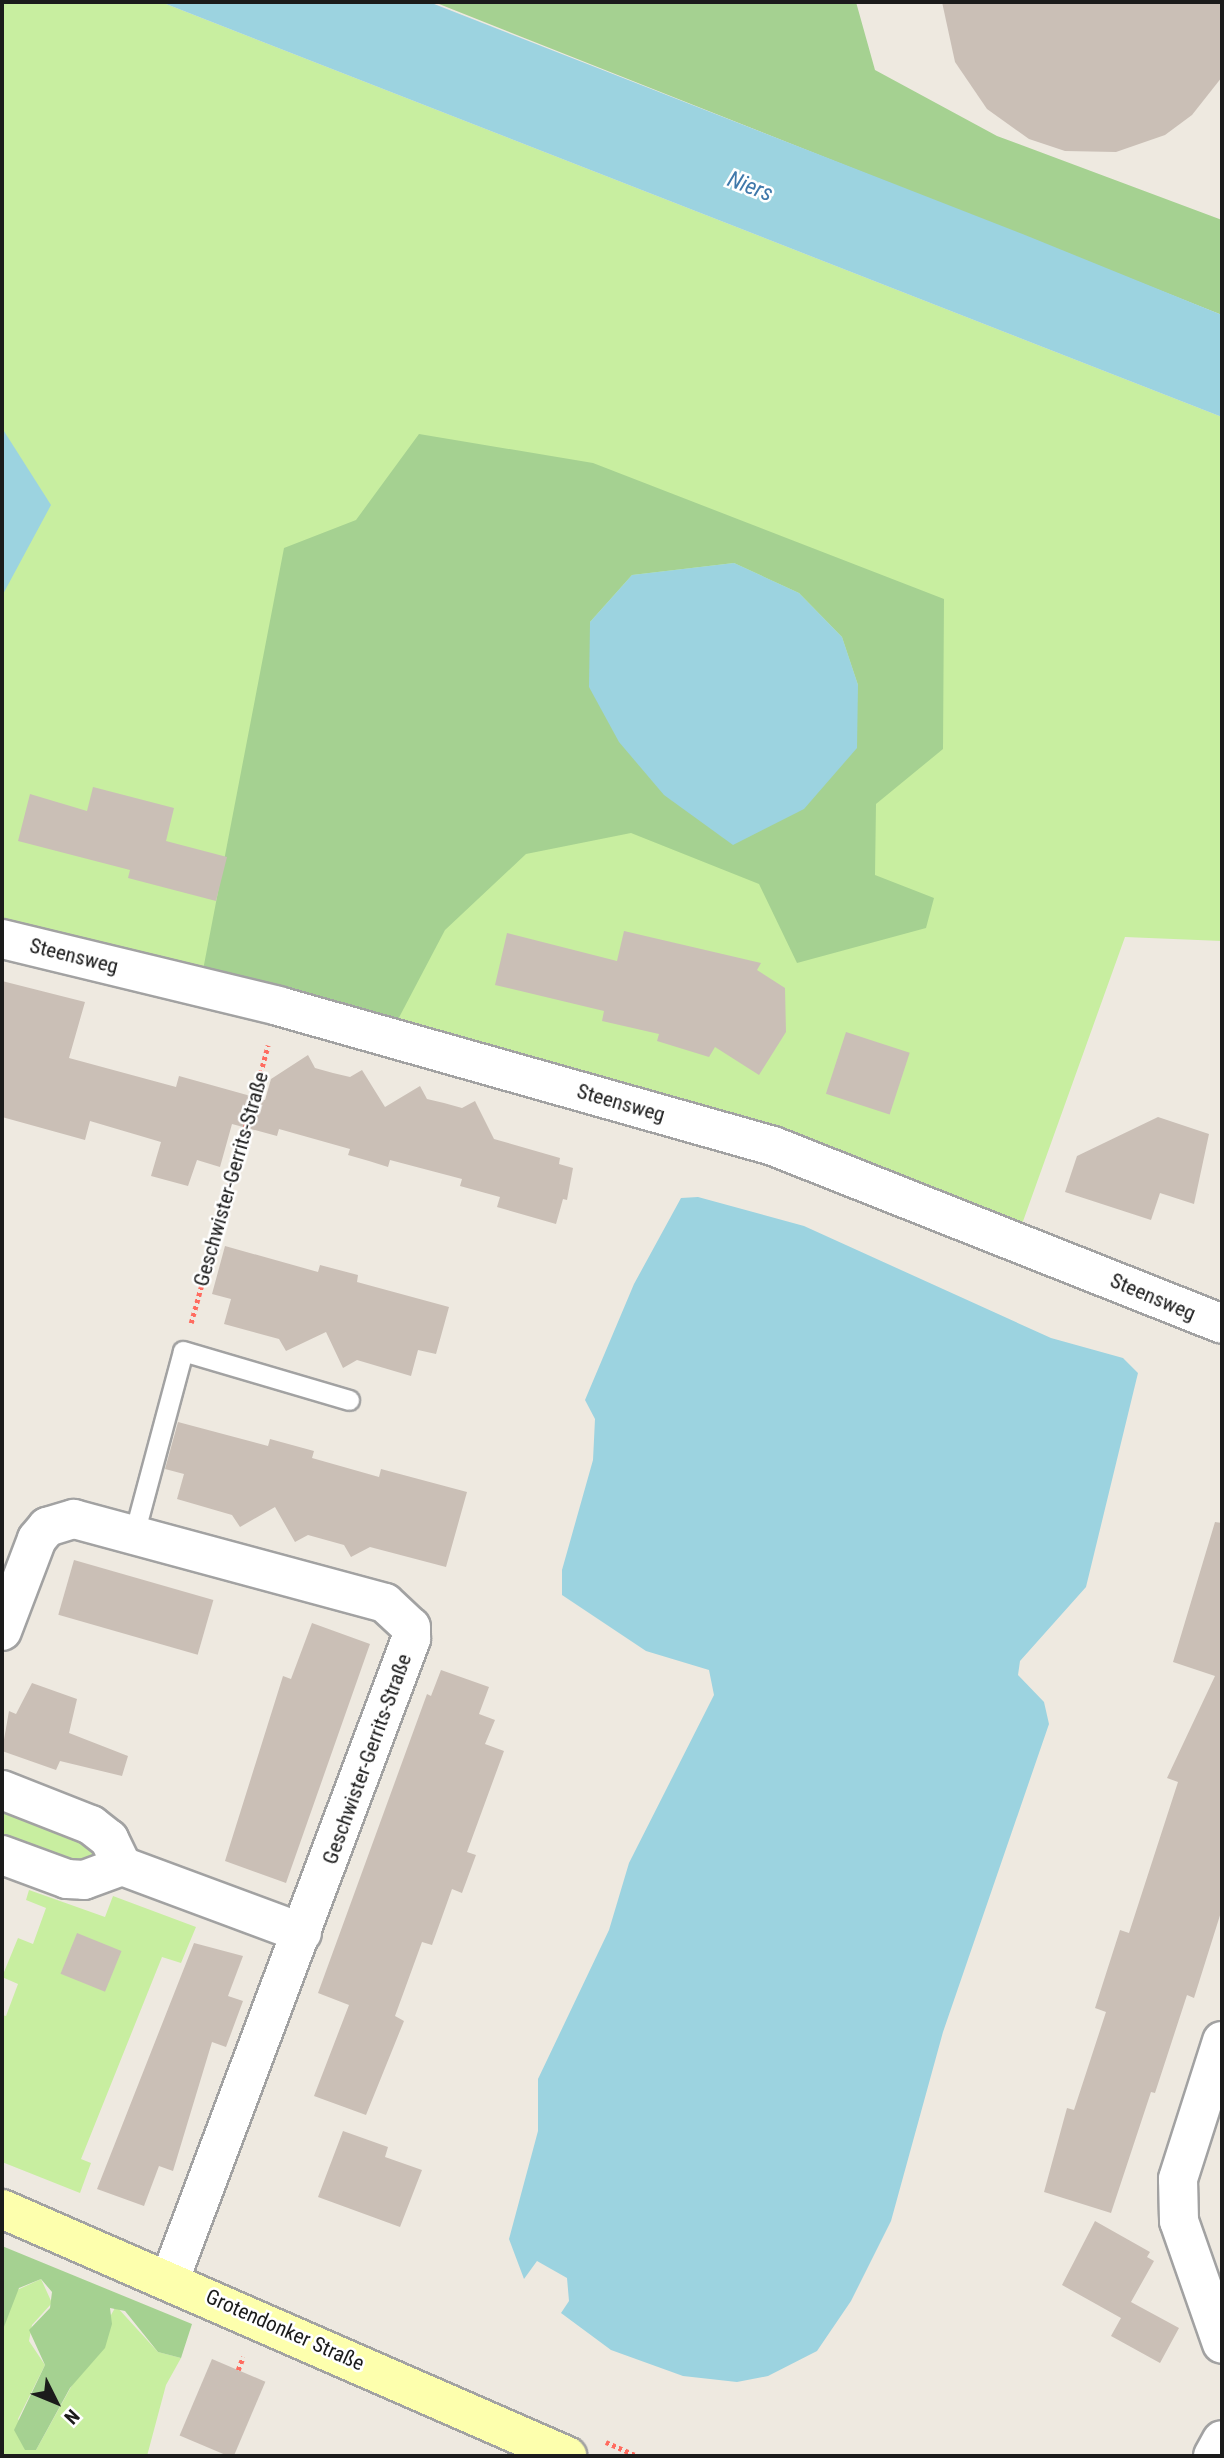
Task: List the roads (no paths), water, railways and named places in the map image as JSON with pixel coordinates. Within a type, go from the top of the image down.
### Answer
[{"type":"main road","name":"Grotendonker Straße","points":[[2,2209],[170,2279],[567,2456]]},
{"type":"street","name":"Steensweg","points":[[2,939],[278,1006],[773,1146],[1222,1324]]},
{"type":"street","name":"Geschwister-Gerrits-Straße","points":[[2,1631],[28,1559],[47,1527],[74,1519],[385,1603],[411,1627],[411,1639],[170,2279]]},
{"type":"street","points":[[2,1790],[92,1825],[109,1839],[122,1866]]},
{"type":"street","points":[[2,1855],[67,1879],[84,1880],[122,1866],[302,1933]]},
{"type":"street","points":[[1222,2041],[1178,2179],[1179,2221],[1222,2344]]},
{"type":"street","points":[[1213,2456],[1222,2440]]},
{"type":"lane","points":[[134,1534],[183,1351],[349,1400]]},
{"type":"water","name":"Niers","points":[[161,2],[429,2],[1025,235],[1222,315],[1222,417]]},
{"type":"water","points":[[2,428],[51,505],[2,596]]},
{"type":"water","points":[[734,563],[799,593],[842,637],[858,685],[857,748],[804,809],[733,845],[664,795],[619,742],[589,687],[590,622],[632,575]]},
{"type":"water","points":[[698,1197],[804,1226],[1051,1338],[1123,1358],[1138,1373],[1086,1587],[1020,1661],[1018,1675],[1044,1702],[1049,1724],[943,2032],[891,2221],[851,2301],[817,2351],[768,2376],[737,2382],[683,2376],[611,2350],[561,2313],[569,2301],[567,2278],[537,2261],[524,2279],[509,2239],[538,2131],[538,2079],[609,1930],[629,1863],[714,1695],[709,1670],[646,1651],[562,1595],[562,1570],[593,1460],[595,1419],[585,1400],[634,1284],[681,1198]]}]
